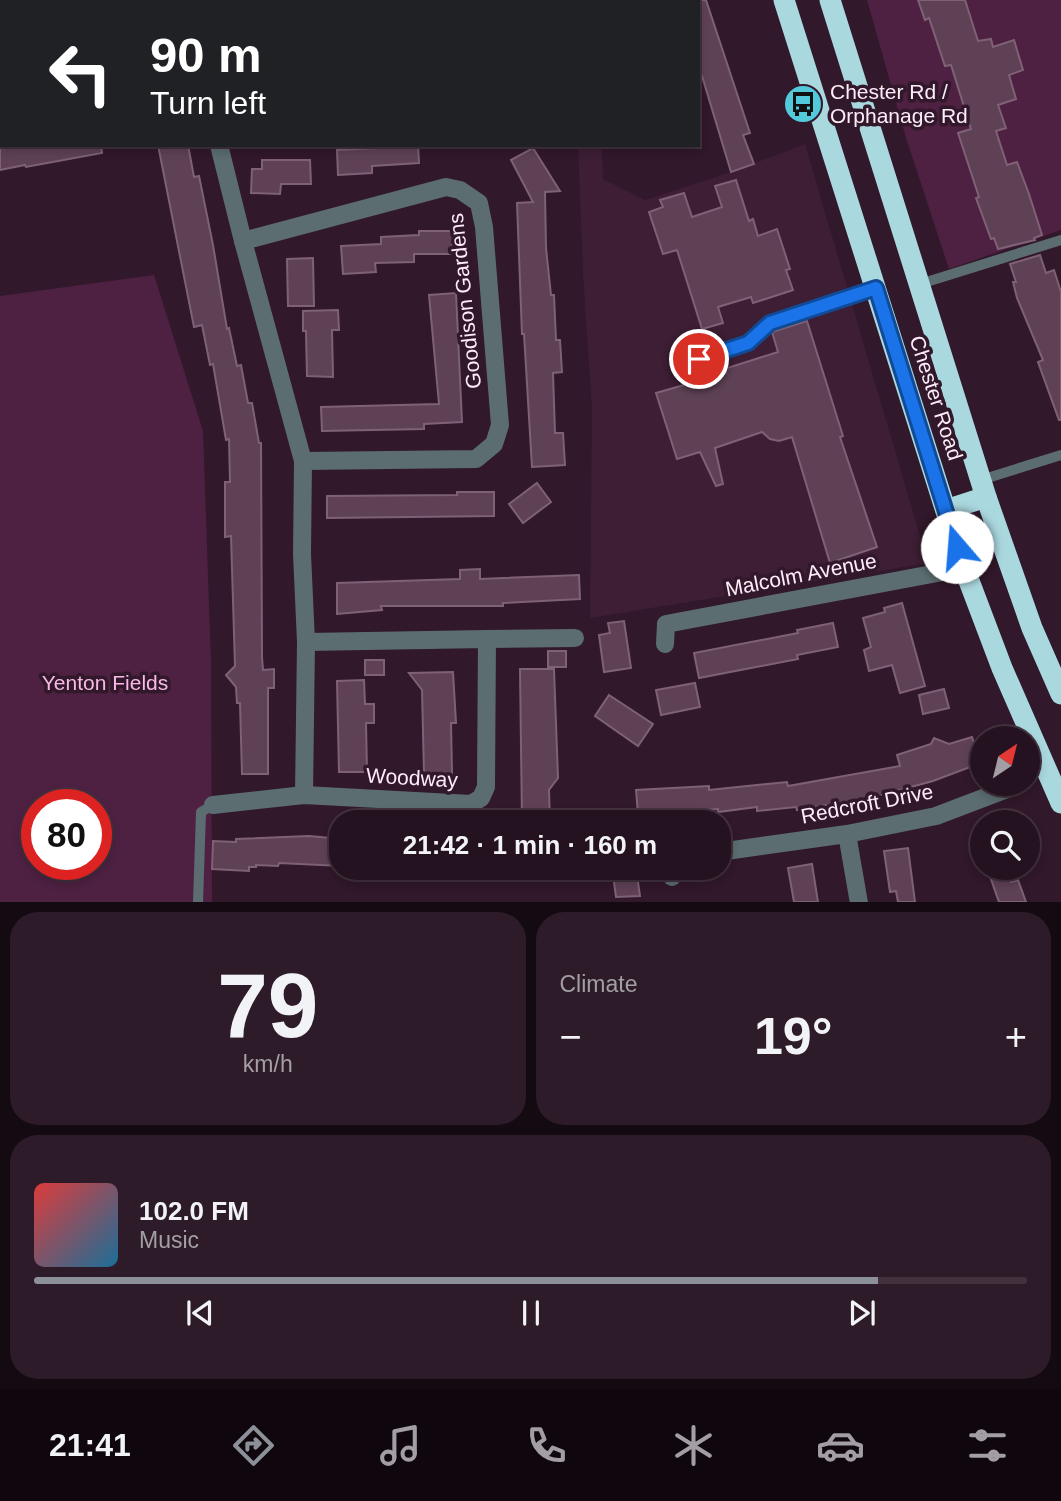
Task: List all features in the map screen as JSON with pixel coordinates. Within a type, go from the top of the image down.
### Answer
[{"type":"highway","name":"Chester Road","points":[[784,0],[963,565],[1021,726]]},
{"type":"highway","name":"Chester Road","points":[[830,0],[984,488],[1032,628],[1061,694]]},
{"type":"highway","points":[[946,510],[984,488]]},
{"type":"highway","name":"Chester Road","points":[[1040,780],[1061,803]]},
{"type":"street","points":[[220,147],[303,461],[302,554],[306,642],[304,795]]},
{"type":"street","name":"Goodison Gardens","points":[[243,241],[446,187],[460,190],[479,203],[484,227],[500,425],[494,444],[476,459],[303,461]]},
{"type":"street","name":"Malcolm Avenue","points":[[665,644],[666,624],[948,571],[963,565]]},
{"type":"street","points":[[306,642],[575,638]]},
{"type":"street","name":"Woodway","points":[[213,805],[304,795],[471,804],[481,798],[486,787],[488,639]]},
{"type":"street","name":"Redcroft Drive","points":[[731,850],[847,834],[936,816],[988,796]]},
{"type":"street","points":[[847,834],[859,902]]},
{"type":"lane","points":[[920,284],[1061,240]]},
{"type":"lane","points":[[699,359],[748,343],[770,323],[876,288]]},
{"type":"lane","points":[[984,488],[1061,455]]},
{"type":"lane","points":[[198,902],[201,812],[213,805]]},
{"type":"shaded area","points":[[805,144],[928,563],[590,618],[592,409],[578,147],[602,147],[603,179],[645,200]]},
{"type":"green space","points":[[867,0],[1061,0],[1061,230],[949,269],[906,138]]},
{"type":"green space","name":"Yenton Fields","points":[[154,275],[203,431],[211,662],[212,902],[0,902],[0,296]]},
{"type":"building","points":[[700,0],[706,0],[750,133],[743,135],[754,164],[731,172],[702,76]]},
{"type":"building","points":[[918,0],[965,0],[978,41],[991,39],[993,47],[1014,40],[1023,70],[1009,75],[1016,99],[998,105],[1006,128],[996,131],[1007,165],[1017,162],[1029,194],[1042,235],[1034,238],[1035,240],[998,249],[994,238],[991,239],[976,198],[979,197],[958,133],[971,129],[951,65],[945,66],[929,18],[925,20]]},
{"type":"building","points":[[0,147],[101,147],[102,153],[0,170]]},
{"type":"building","points":[[158,147],[188,147],[194,177],[199,176],[227,329],[229,328],[237,366],[241,365],[248,403],[252,403],[261,443],[262,657],[263,670],[274,669],[274,688],[268,688],[268,774],[242,774],[240,703],[237,703],[236,687],[226,675],[235,666],[231,536],[225,537],[225,482],[230,482],[229,439],[226,440],[213,364],[210,365],[202,325],[194,327]]},
{"type":"building","points":[[418,147],[419,163],[372,166],[372,173],[338,175],[337,150]]},
{"type":"building","points":[[533,148],[560,191],[545,192],[546,248],[551,295],[554,295],[556,340],[560,340],[562,372],[553,373],[555,433],[563,433],[565,465],[532,467],[522,334],[517,203],[533,202],[511,160]]},
{"type":"building","points":[[262,160],[310,160],[311,184],[281,184],[280,194],[251,193],[252,169],[262,169]]},
{"type":"building","points":[[736,180],[749,221],[753,219],[758,236],[777,229],[790,269],[786,270],[793,290],[753,303],[751,297],[718,307],[723,323],[702,329],[677,250],[663,254],[649,212],[663,207],[660,200],[684,193],[692,217],[722,207],[715,186]]},
{"type":"building","points":[[419,231],[452,231],[452,254],[414,254],[414,262],[375,263],[376,272],[343,274],[341,246],[381,244],[381,237],[419,235]]},
{"type":"building","points":[[1040,255],[1046,273],[1054,270],[1061,292],[1061,420],[1038,362],[1043,360],[1017,298],[1013,282],[1016,282],[1010,264]]},
{"type":"building","points":[[313,258],[314,306],[288,306],[287,259]]},
{"type":"building","points":[[456,293],[462,422],[424,424],[424,429],[322,431],[321,407],[439,404],[429,295]]},
{"type":"building","points":[[338,310],[339,330],[332,330],[333,377],[307,376],[303,311]]},
{"type":"building","points":[[807,321],[843,436],[840,437],[877,547],[830,563],[792,437],[779,441],[770,439],[762,432],[715,448],[723,484],[716,486],[700,452],[677,459],[656,393],[726,373],[724,369],[778,352],[772,332]]},
{"type":"building","points":[[537,483],[551,502],[523,523],[509,504]]},
{"type":"building","points":[[457,492],[494,492],[494,516],[327,518],[327,496],[457,495]]},
{"type":"building","points":[[480,569],[480,579],[579,575],[580,599],[503,603],[503,606],[381,606],[382,610],[337,614],[337,583],[460,579],[460,570]]},
{"type":"building","points":[[902,603],[925,686],[900,693],[892,665],[869,671],[864,650],[871,647],[863,618],[885,612],[884,608]]},
{"type":"building","points":[[624,621],[631,668],[604,672],[599,635],[610,633],[608,623]]},
{"type":"building","points":[[833,623],[838,647],[797,655],[798,659],[699,678],[694,653],[798,633],[797,630]]},
{"type":"building","points":[[548,651],[566,651],[566,667],[548,667]]},
{"type":"building","points":[[365,660],[384,660],[384,675],[365,675]]},
{"type":"building","points":[[520,669],[554,669],[558,778],[549,790],[550,810],[522,810]]},
{"type":"building","points":[[453,672],[456,723],[451,723],[452,774],[424,774],[422,690],[409,673]]},
{"type":"building","points":[[364,680],[365,704],[374,704],[374,723],[366,723],[367,772],[339,772],[337,681]]},
{"type":"building","points":[[695,683],[700,707],[661,715],[656,690]]},
{"type":"building","points":[[944,689],[949,708],[923,714],[919,695]]},
{"type":"building","points":[[609,695],[653,724],[638,746],[595,716]]},
{"type":"building","points":[[934,738],[949,744],[970,738],[970,767],[933,781],[874,797],[797,810],[796,807],[757,811],[757,807],[731,810],[638,810],[636,790],[709,786],[709,790],[787,782],[788,786],[900,766],[897,755],[931,744]]},
{"type":"building","points":[[309,836],[329,838],[329,865],[279,863],[278,866],[256,865],[249,867],[249,871],[212,869],[213,841],[236,842],[236,839]]},
{"type":"building","points":[[908,848],[915,902],[898,902],[896,891],[890,892],[884,851]]},
{"type":"building","points":[[812,864],[818,902],[794,902],[788,868]]},
{"type":"building","points":[[614,880],[638,880],[640,896],[616,897]]},
{"type":"building","points":[[991,880],[1018,880],[1026,902],[999,902]]},
{"type":"place","name":"Chester Rd / Orphanage Rd","points":[[803,104]]},
{"type":"route","points":[[699,359],[748,343],[770,323],[876,288],[957,547]]}]
